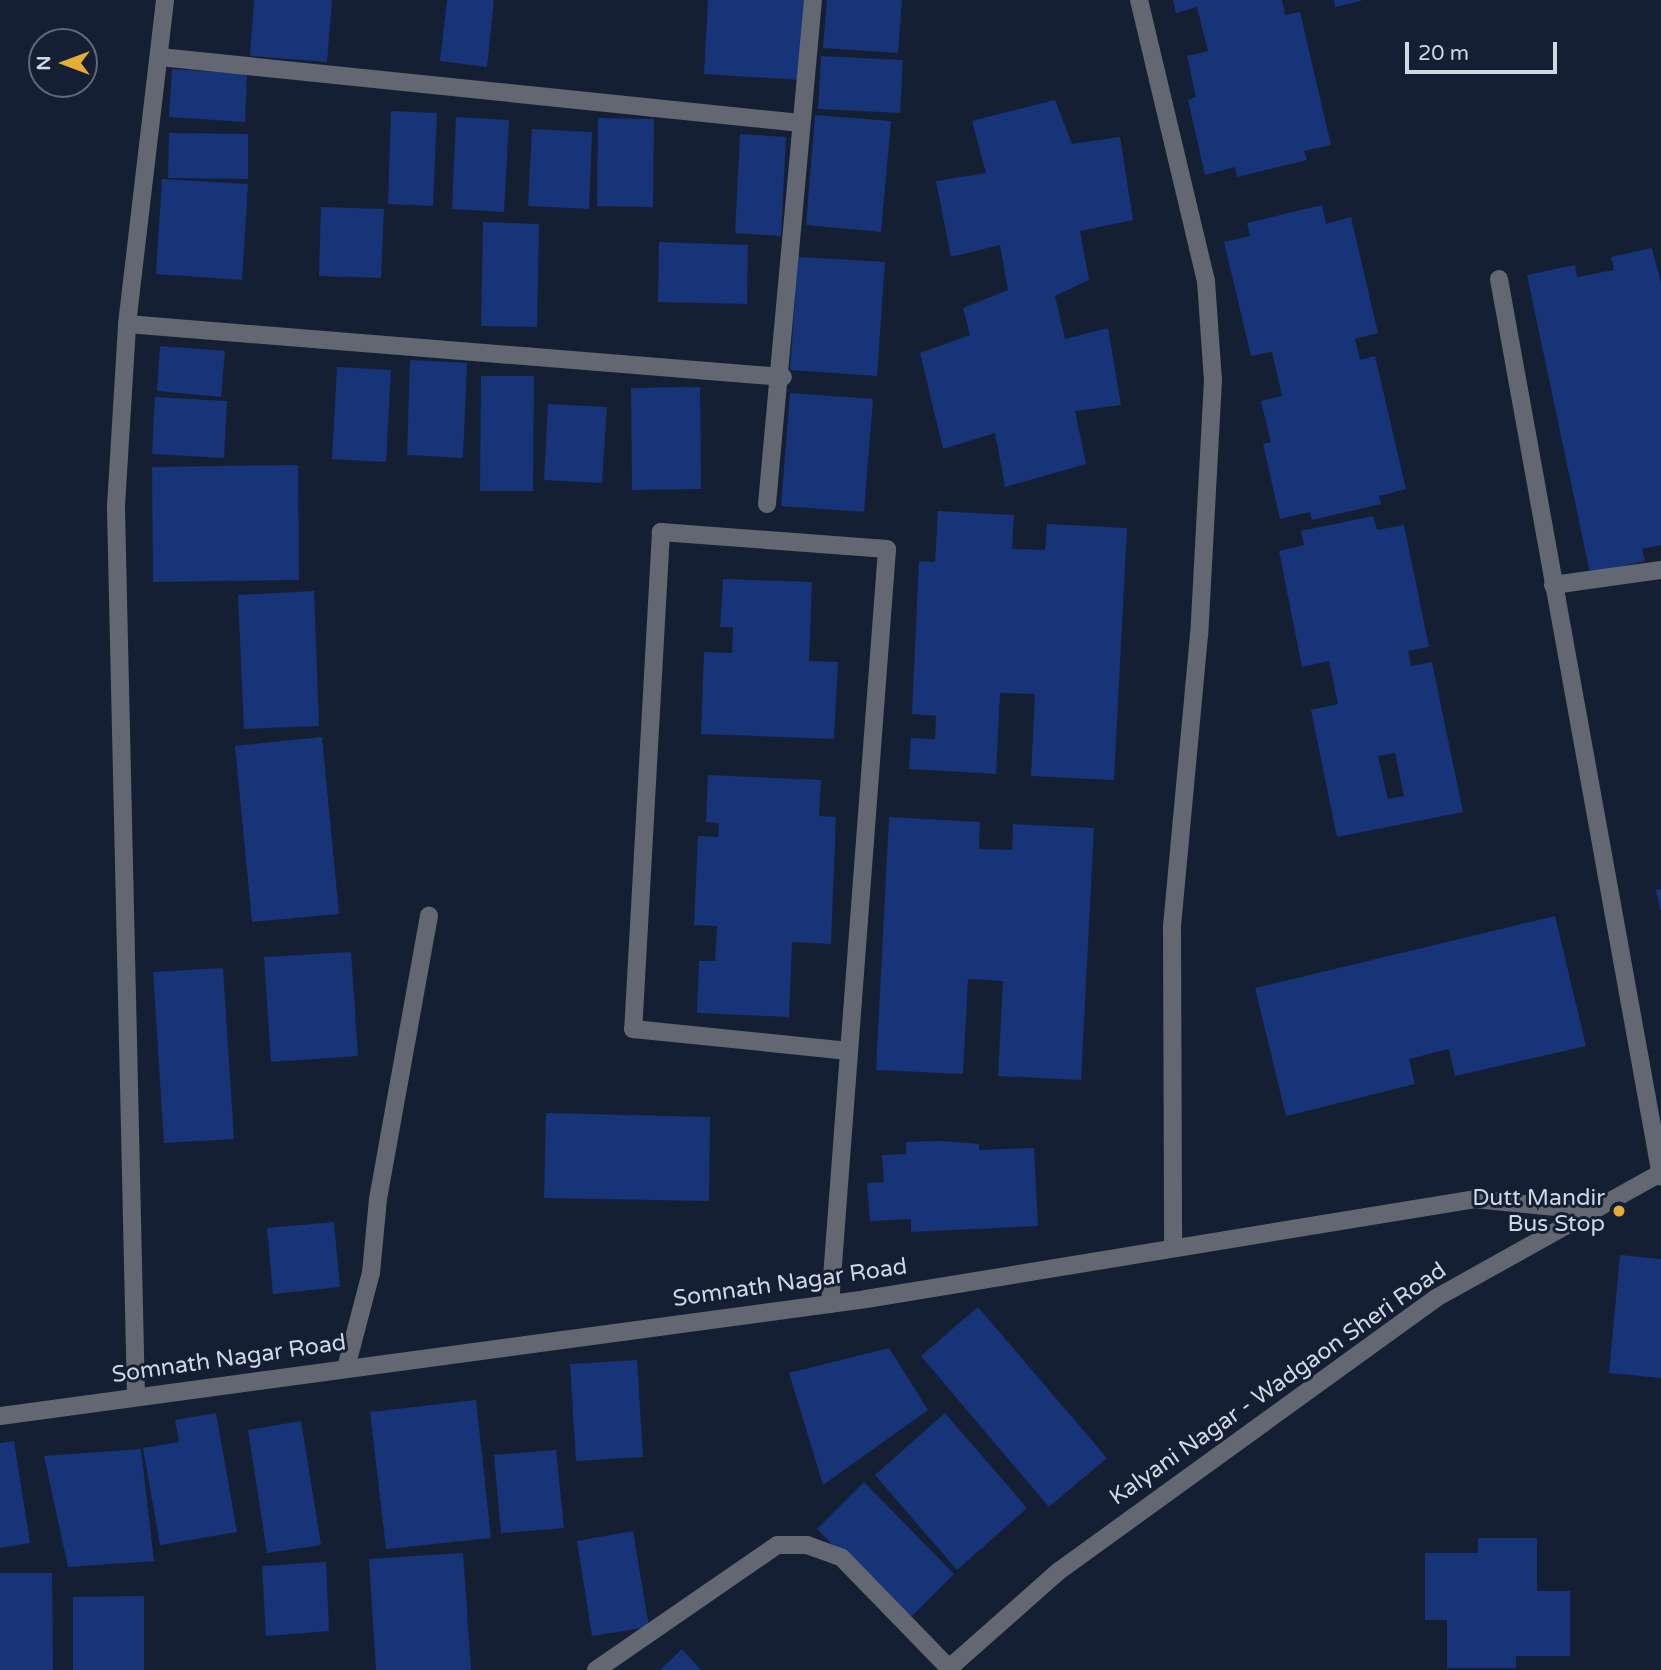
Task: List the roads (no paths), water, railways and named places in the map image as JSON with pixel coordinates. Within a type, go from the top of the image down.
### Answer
[{"type":"street","points":[[136,1396],[117,506],[127,324],[165,0]]},
{"type":"street","points":[[767,504],[783,377],[801,123],[813,0]]},
{"type":"street","points":[[1139,0],[1206,281],[1213,380],[1199,635],[1172,927],[1173,1247]]},
{"type":"street","points":[[160,57],[801,123]]},
{"type":"street","points":[[1499,279],[1661,1174]]},
{"type":"street","points":[[127,324],[783,377]]},
{"type":"street","points":[[830,1304],[887,550],[661,532],[633,1029],[849,1051]]},
{"type":"street","points":[[1553,585],[1661,570]]},
{"type":"street","points":[[346,1368],[371,1273],[378,1199],[429,916]]},
{"type":"street","name":"Kalyani Nagar - Wadgaon Sheri Road","points":[[948,1669],[1059,1571],[1436,1298],[1586,1210],[1661,1174]]},
{"type":"street","name":"Somnath Nagar Road","points":[[0,1416],[830,1304],[1475,1199],[1586,1210]]},
{"type":"street","points":[[596,1670],[777,1545],[807,1545],[842,1558],[948,1669]]},
{"type":"place","name":"Dutt Mandir Bus Stop","points":[[1619,1211]]}]
